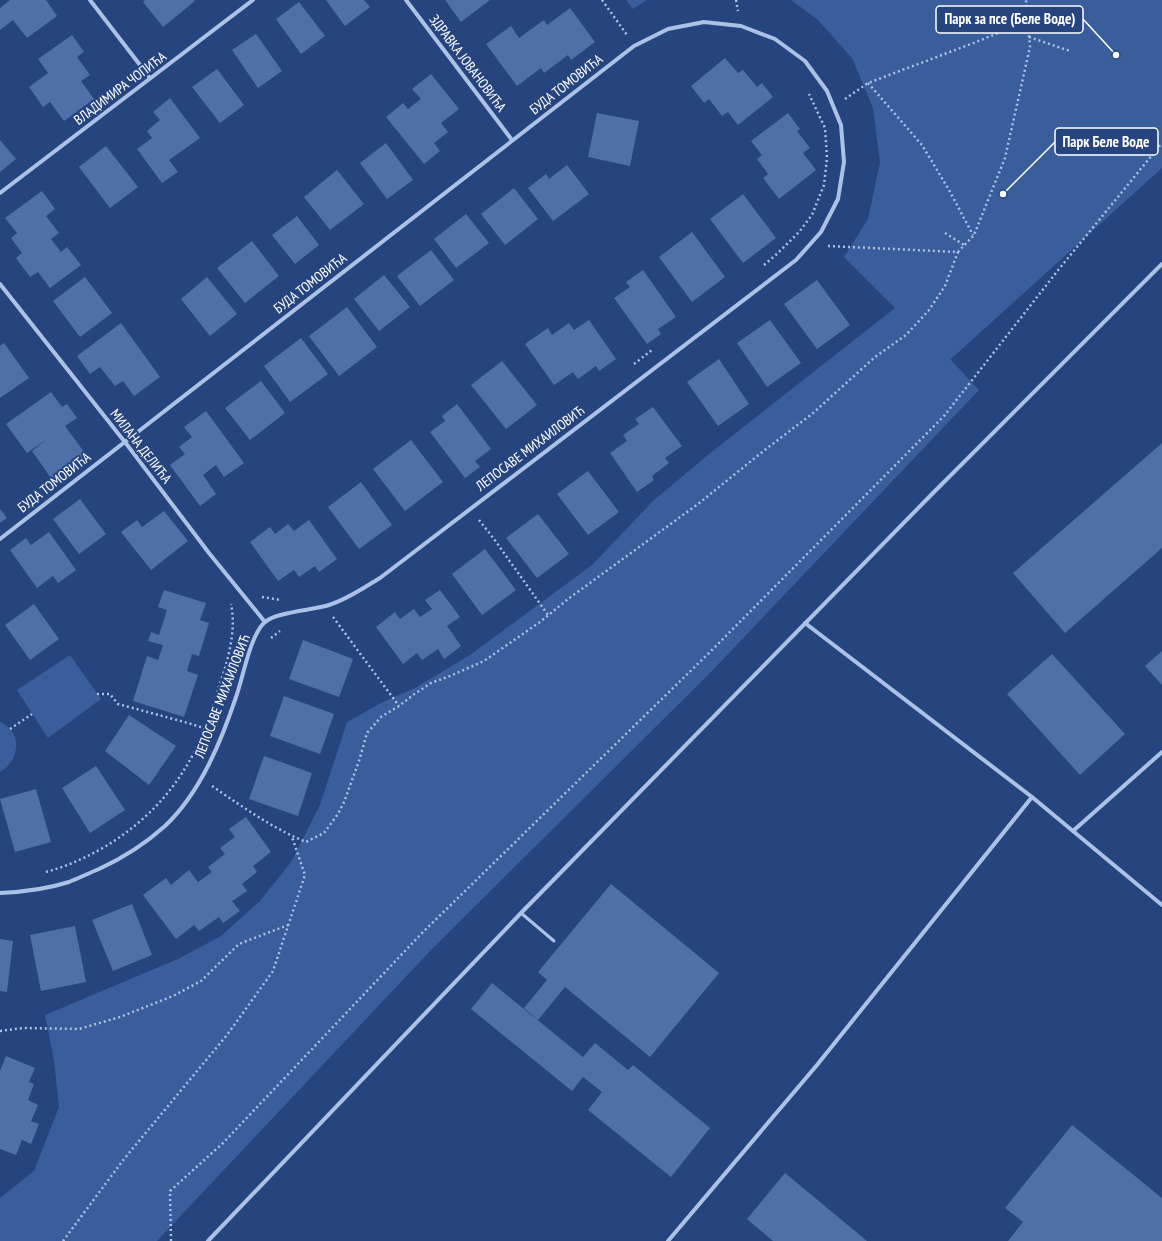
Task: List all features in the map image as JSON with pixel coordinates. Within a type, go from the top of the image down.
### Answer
[{"type":"street","points":[[90,0],[150,78]]},
{"type":"street","name":"ВЛАДИМИРА ЧОПИЋА","points":[[0,193],[253,0]]},
{"type":"street","name":"ЗДРАВКА ЈОВАНОВИЋА","points":[[406,0],[512,140]]},
{"type":"street","name":"ЛЕПОСАВЕ МИХАИЛОВИЋ","points":[[0,893],[31,890],[68,882],[119,860],[142,845],[166,825],[194,791],[212,760],[236,696],[252,646],[265,622],[278,615],[328,605],[353,595],[380,578],[796,260],[821,232],[838,199],[844,162],[841,125],[827,91],[805,61],[775,39],[741,26],[704,22],[668,29],[634,46]]},
{"type":"street","name":"БУДА ТОМОВИЋА","points":[[0,539],[124,441],[634,46]]},
{"type":"street","points":[[208,1241],[521,913],[926,500],[1162,264]]},
{"type":"street","name":"МИЛАНА ДЕЛИЋА","points":[[0,284],[124,441],[209,553],[265,622]]},
{"type":"street","points":[[805,623],[1032,797],[1162,905]]},
{"type":"street","points":[[1073,831],[1162,752]]},
{"type":"street","points":[[668,1241],[817,1064],[1032,797]]},
{"type":"lane","points":[[521,913],[554,941]]},
{"type":"path","points":[[602,0],[634,46]]},
{"type":"path","points":[[211,785],[277,829],[291,836],[306,842],[324,833],[338,814],[344,802],[359,761],[367,733],[381,717],[431,683],[484,661],[548,615],[692,508],[812,414],[875,357],[906,335],[929,310],[945,286],[958,252],[974,235],[1005,158],[1030,47],[1026,0]]},
{"type":"path","points":[[833,106],[868,83],[1028,21]]},
{"type":"path","points":[[1029,37],[1070,51]]},
{"type":"path","points":[[868,83],[922,145],[950,190],[974,235]]},
{"type":"path","points":[[760,268],[778,253],[808,221],[812,215],[824,185],[827,158],[825,128],[812,97],[807,91]]},
{"type":"path","points":[[171,1241],[170,1191],[223,1144],[422,933],[710,652],[944,416],[1059,269],[1162,143]]},
{"type":"path","points":[[945,233],[964,245]]},
{"type":"path","points":[[807,248],[827,246],[958,252]]},
{"type":"path","points":[[629,368],[653,349]]},
{"type":"path","points":[[470,508],[548,615]]},
{"type":"path","points":[[255,596],[282,600]]},
{"type":"path","points":[[42,873],[60,868],[106,847],[140,820],[166,796],[184,771],[204,728],[222,678],[228,656],[233,615],[230,602]]},
{"type":"path","points":[[330,614],[399,706]]},
{"type":"path","points":[[97,694],[110,694],[118,704],[204,728],[222,735]]},
{"type":"path","points":[[10,728],[32,714]]},
{"type":"path","points":[[63,1241],[124,1158],[227,1036],[273,971],[305,874],[291,836]]},
{"type":"path","points":[[0,1031],[23,1028],[79,1029],[120,1017],[173,996],[201,981],[239,944],[288,925]]},
{"type":"shaded area","points":[[626,0],[647,0],[633,9]]},
{"type":"shaded area","points":[[791,0],[1162,0],[1162,168],[951,359],[949,358],[979,390],[709,674],[431,950],[157,1241],[0,1241],[0,1198],[34,1171],[59,1107],[54,1060],[45,1015],[178,959],[221,936],[260,901],[291,862],[320,805],[347,722],[381,703],[415,688],[470,655],[592,565],[653,501],[714,450],[895,308],[844,257],[868,219],[880,163],[873,108],[852,58],[818,20]]},
{"type":"shaded area","points":[[70,655],[101,699],[48,738],[17,690]]},
{"type":"shaded area","points":[[0,722],[13,732],[16,746],[12,761],[0,772]]},
{"type":"building","points":[[10,0],[46,0],[57,16],[27,38],[13,20],[0,30],[0,8]]},
{"type":"building","points":[[145,0],[195,1],[163,27],[143,2]]},
{"type":"building","points":[[326,0],[364,0],[370,7],[345,26]]},
{"type":"building","points":[[445,0],[490,0],[461,22]]},
{"type":"building","points":[[299,2],[325,36],[301,54],[276,19]]},
{"type":"building","points":[[570,8],[595,42],[571,60],[568,55],[544,73],[541,68],[517,86],[486,44],[511,26],[519,38],[544,20],[547,25]]},
{"type":"building","points":[[256,34],[282,71],[258,88],[232,50]]},
{"type":"building","points":[[72,35],[84,52],[77,57],[90,75],[81,81],[94,99],[64,121],[50,102],[43,107],[29,87],[48,73],[38,59]]},
{"type":"building","points":[[725,58],[738,73],[743,70],[757,87],[762,83],[773,97],[738,125],[728,112],[722,116],[709,99],[704,103],[691,86]]},
{"type":"building","points":[[217,69],[244,105],[220,123],[192,87]]},
{"type":"building","points":[[431,74],[459,109],[441,123],[448,132],[434,143],[440,151],[424,164],[386,117],[403,103],[408,109],[421,99],[412,89]]},
{"type":"building","points":[[170,98],[200,138],[169,160],[178,172],[162,183],[137,149],[152,138],[147,131],[160,120],[153,112]]},
{"type":"building","points":[[597,113],[639,121],[630,166],[588,157]]},
{"type":"building","points":[[788,113],[800,129],[797,131],[810,148],[803,153],[816,170],[779,199],[763,178],[768,174],[757,159],[762,155],[751,141]]},
{"type":"building","points":[[0,140],[16,159],[0,172]]},
{"type":"building","points":[[386,143],[413,180],[387,199],[360,163]]},
{"type":"building","points":[[106,146],[138,187],[110,208],[79,167]]},
{"type":"building","points":[[567,165],[589,194],[553,221],[528,188],[546,174],[549,179]]},
{"type":"building","points":[[337,170],[364,204],[330,230],[304,197]]},
{"type":"building","points":[[514,188],[538,219],[505,245],[481,214]]},
{"type":"building","points":[[42,191],[55,209],[46,216],[59,233],[51,239],[61,252],[67,247],[81,265],[50,288],[38,272],[30,277],[16,258],[22,253],[11,238],[17,233],[5,218]]},
{"type":"building","points":[[743,194],[776,238],[743,263],[710,219]]},
{"type":"building","points":[[466,214],[489,243],[456,268],[434,239]]},
{"type":"building","points":[[297,216],[319,245],[295,264],[272,235]]},
{"type":"building","points":[[692,232],[725,277],[692,302],[659,257]]},
{"type":"building","points":[[252,241],[279,276],[245,303],[217,268]]},
{"type":"building","points":[[431,250],[454,280],[420,306],[397,276]]},
{"type":"building","points":[[643,270],[676,317],[658,329],[661,334],[647,344],[614,298],[630,287],[626,282]]},
{"type":"building","points":[[384,275],[410,307],[379,331],[354,299]]},
{"type":"building","points":[[85,277],[112,313],[80,337],[53,301]]},
{"type":"building","points":[[207,277],[237,314],[210,336],[181,299]]},
{"type":"building","points":[[817,280],[850,325],[817,349],[784,304]]},
{"type":"building","points":[[347,307],[377,347],[339,376],[309,336]]},
{"type":"building","points":[[589,320],[616,359],[599,371],[596,366],[578,379],[573,372],[554,385],[525,344],[548,328],[552,335],[569,323],[574,330]]},
{"type":"building","points":[[770,320],[801,363],[767,387],[737,343]]},
{"type":"building","points":[[121,323],[160,377],[134,396],[123,381],[115,386],[100,367],[90,374],[77,356]]},
{"type":"building","points":[[301,338],[328,374],[290,402],[264,366]]},
{"type":"building","points":[[4,343],[29,378],[0,398],[0,346]]},
{"type":"building","points":[[719,359],[749,404],[718,426],[687,382]]},
{"type":"building","points":[[502,361],[537,405],[506,429],[471,385]]},
{"type":"building","points":[[261,381],[285,413],[250,440],[225,408]]},
{"type":"building","points":[[51,392],[62,407],[67,404],[77,418],[65,426],[87,456],[53,481],[32,451],[47,439],[27,453],[6,424]]},
{"type":"building","points":[[457,404],[491,449],[475,461],[480,467],[465,478],[430,432],[445,421],[442,416]]},
{"type":"building","points":[[653,407],[682,446],[665,458],[669,463],[652,476],[654,480],[637,492],[610,453],[627,441],[623,435],[639,424],[635,419]]},
{"type":"building","points":[[206,411],[244,463],[224,477],[216,465],[203,475],[216,494],[200,506],[170,465],[185,454],[179,447],[192,437],[184,427]]},
{"type":"building","points":[[411,440],[443,482],[405,511],[373,469]]},
{"type":"building","points":[[1162,443],[1162,548],[1065,633],[1013,573]]},
{"type":"building","points":[[588,471],[619,512],[588,535],[557,494]]},
{"type":"building","points":[[361,482],[392,525],[359,549],[328,507]]},
{"type":"building","points":[[80,499],[106,534],[79,554],[53,519]]},
{"type":"building","points":[[0,509],[7,518],[0,523]]},
{"type":"building","points":[[164,511],[188,541],[151,570],[121,532],[137,520],[142,527]]},
{"type":"building","points":[[538,514],[569,554],[537,578],[506,538]]},
{"type":"building","points":[[309,520],[337,559],[319,572],[315,566],[299,577],[294,570],[278,581],[250,542],[270,527],[275,534],[288,524],[294,531]]},
{"type":"building","points":[[49,532],[76,570],[58,583],[53,576],[37,588],[10,550],[26,538],[31,545]]},
{"type":"building","points":[[485,549],[516,590],[482,615],[452,574]]},
{"type":"building","points":[[164,590],[206,603],[200,620],[209,623],[199,656],[192,654],[187,671],[198,675],[184,717],[133,701],[147,656],[158,660],[163,645],[148,641],[151,632],[159,635],[167,610],[158,607]]},
{"type":"building","points":[[440,590],[460,617],[447,626],[461,646],[444,659],[438,649],[422,660],[417,653],[403,664],[376,627],[395,612],[400,619],[414,609],[420,617],[432,609],[425,600]]},
{"type":"building","points":[[34,604],[59,639],[30,660],[5,625]]},
{"type":"building","points":[[303,640],[353,659],[339,697],[289,679]]},
{"type":"building","points":[[1162,651],[1162,685],[1145,666]]},
{"type":"building","points":[[1052,654],[1125,734],[1080,775],[1007,694]]},
{"type":"building","points":[[284,696],[334,714],[320,754],[270,736]]},
{"type":"building","points":[[129,715],[176,746],[149,785],[105,751]]},
{"type":"building","points":[[264,756],[312,773],[298,816],[249,799]]},
{"type":"building","points":[[96,766],[125,810],[90,833],[62,788]]},
{"type":"building","points":[[36,789],[51,842],[15,852],[0,799]]},
{"type":"building","points":[[246,817],[271,852],[253,866],[257,872],[242,884],[247,891],[232,901],[240,911],[223,923],[219,917],[199,931],[194,925],[176,939],[143,895],[166,878],[171,885],[189,870],[198,882],[212,872],[208,867],[225,854],[220,848],[235,837],[229,829]]},
{"type":"building","points":[[611,884],[719,973],[650,1057],[565,987],[538,1020],[524,1008],[547,980],[538,972]]},
{"type":"building","points":[[132,904],[152,955],[113,971],[92,920]]},
{"type":"building","points":[[75,926],[86,982],[41,991],[30,935]]},
{"type":"building","points":[[0,939],[13,941],[7,992],[0,991]]},
{"type":"building","points":[[492,983],[583,1057],[595,1043],[628,1070],[633,1065],[710,1128],[671,1177],[588,1110],[602,1092],[583,1077],[572,1091],[471,1009]]},
{"type":"building","points":[[6,1056],[35,1068],[29,1082],[34,1084],[28,1100],[38,1105],[31,1121],[39,1124],[31,1144],[22,1140],[16,1155],[0,1149],[0,1071]]},
{"type":"building","points":[[1072,1125],[1162,1198],[1162,1241],[1008,1241],[1023,1222],[1005,1208]]},
{"type":"building","points":[[785,1173],[867,1241],[773,1241],[747,1219]]},
{"type":"place","name":"Парк за псе (Беле Воде)","points":[[1116,55]]},
{"type":"place","name":"Парк Беле Воде","points":[[1003,194]]}]
